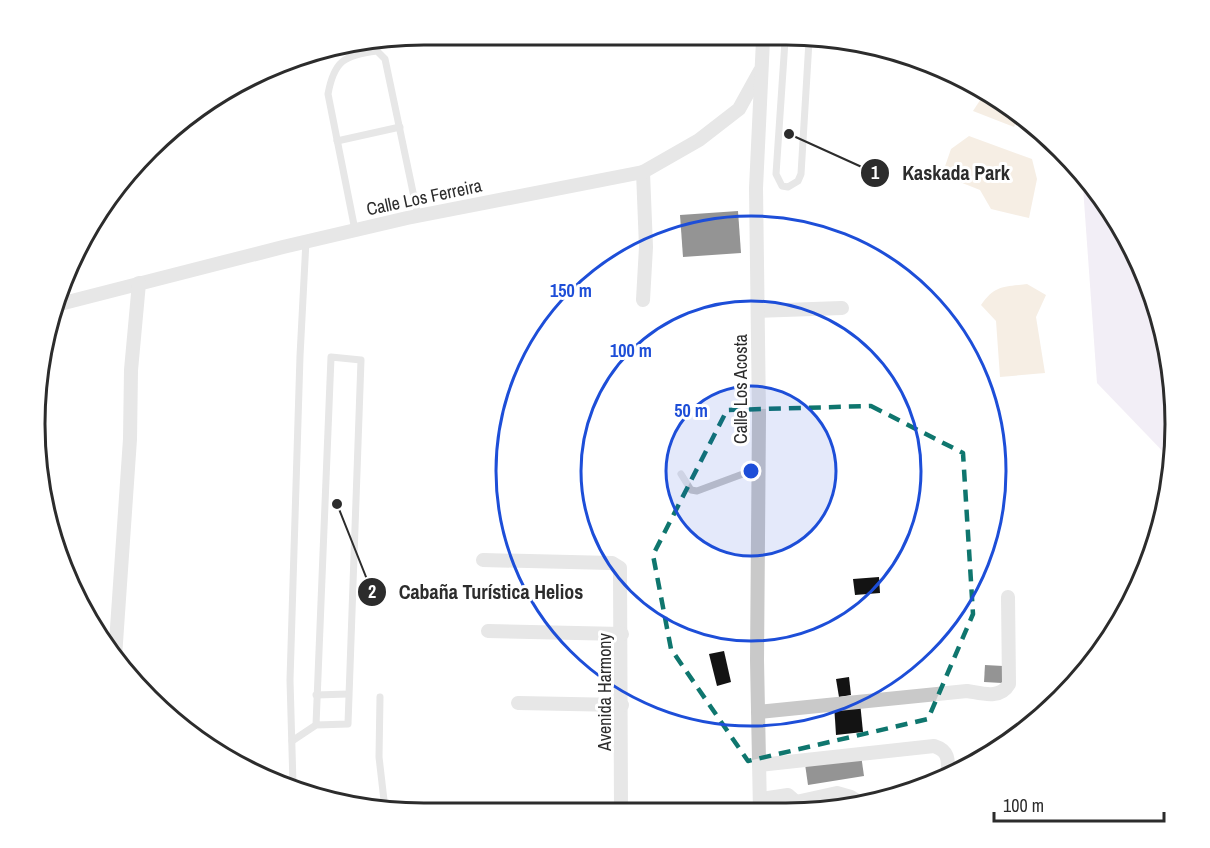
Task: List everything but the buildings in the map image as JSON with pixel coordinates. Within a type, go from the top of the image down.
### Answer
[{"type":"street","name":"Calle Los Acosta","points":[[760,803],[756,188],[763,45]]},
{"type":"street","name":"Calle Los Ferreira","points":[[65,303],[306,241],[418,216],[643,172],[699,140],[739,109],[762,66]]},
{"type":"street","points":[[643,172],[646,247],[643,300]]},
{"type":"street","points":[[116,645],[130,439],[131,370],[139,283]]},
{"type":"street","points":[[758,311],[842,308]]},
{"type":"street","name":"Avenida Harmony","points":[[483,560],[617,565],[622,574],[621,803]]},
{"type":"street","points":[[758,712],[967,692],[995,695],[1006,689],[1008,684],[1008,597]]},
{"type":"street","points":[[488,631],[622,634]]},
{"type":"street","points":[[518,703],[622,705]]},
{"type":"street","points":[[759,765],[934,746],[943,749],[948,755],[948,767]]},
{"type":"street","points":[[811,802],[837,793],[853,797]]},
{"type":"street","points":[[766,803],[788,795],[796,803]]},
{"type":"lane","points":[[785,45],[776,174],[782,186],[788,187],[798,181],[801,174],[808,46]]},
{"type":"lane","points":[[355,230],[328,94],[332,75],[343,60],[360,53],[377,51],[385,59],[418,216]]},
{"type":"lane","points":[[337,141],[400,127]]},
{"type":"lane","points":[[293,779],[290,680],[300,356],[306,241]]},
{"type":"lane","points":[[292,741],[316,724],[348,724],[362,360],[331,357],[316,724]]},
{"type":"lane","points":[[681,474],[691,490],[697,491],[759,468]]},
{"type":"lane","points":[[316,694],[348,694]]},
{"type":"lane","points":[[380,697],[379,757],[384,801]]},
{"type":"highlighted area","points":[[871,406],[963,453],[973,614],[928,719],[748,761],[671,649],[653,555],[727,410]]},
{"type":"shaded area","points":[[981,99],[1016,122],[1014,127],[973,111]]},
{"type":"shaded area","points":[[969,136],[1032,159],[1037,179],[1029,218],[991,209],[980,190],[942,175],[951,149]]},
{"type":"shaded area","points":[[1083,188],[1101,213],[1126,256],[1145,302],[1162,375],[1165,424],[1164,452],[1097,383]]},
{"type":"shaded area","points":[[1027,284],[1046,295],[1036,317],[1045,373],[1000,377],[996,321],[981,305],[996,290]]},
{"type":"place","name":"Kaskada Park","points":[[789,134]]},
{"type":"place","name":"Cabaña Turística Helios","points":[[337,504]]}]
